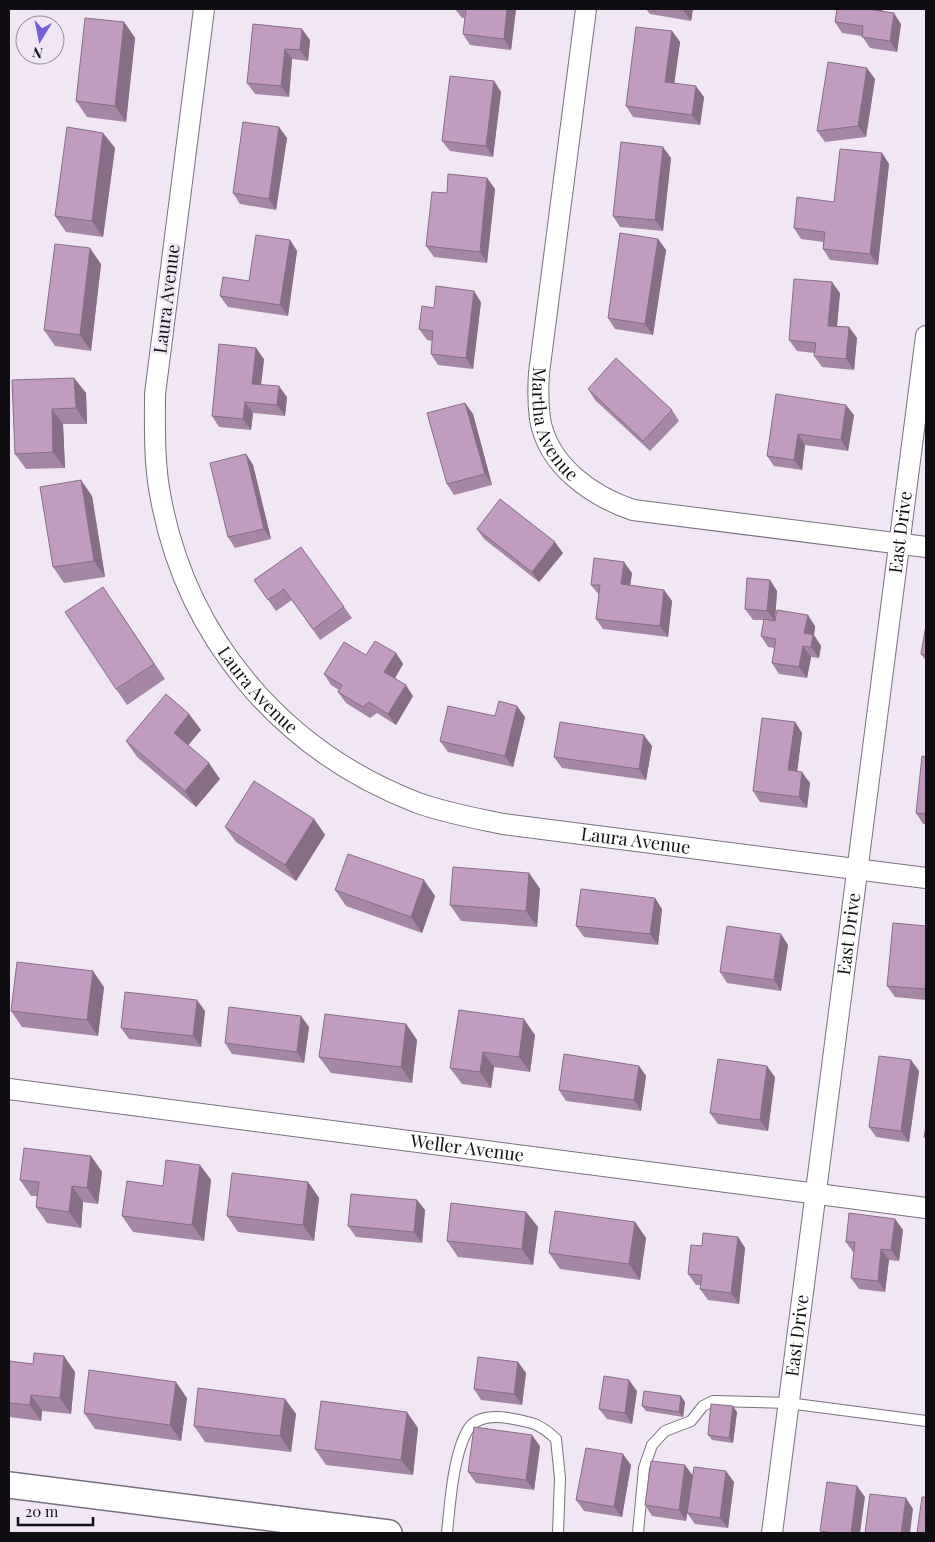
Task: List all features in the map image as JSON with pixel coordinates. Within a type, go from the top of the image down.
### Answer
[{"type":"street","name":"Laura Avenue","points":[[204,9],[155,394],[155,447],[159,488],[168,529],[190,593],[205,623],[234,668],[269,707],[293,729],[330,757],[378,785],[419,803],[454,814],[503,824],[926,878]]},
{"type":"street","name":"Martha Avenue","points":[[586,9],[539,373],[540,420],[550,446],[567,470],[588,488],[614,503],[633,510],[926,547]]},
{"type":"street","name":"East Drive","points":[[772,1533],[926,336]]},
{"type":"street","name":"Weller Avenue","points":[[9,1089],[926,1208]]},
{"type":"street","points":[[9,1485],[389,1533]]},
{"type":"lane","points":[[638,1533],[644,1468],[652,1445],[665,1431],[691,1421],[703,1406],[713,1401],[788,1403],[926,1421]]},
{"type":"lane","points":[[447,1533],[458,1455],[470,1427],[481,1419],[502,1417],[524,1420],[544,1427],[556,1439],[560,1478],[558,1533]]},
{"type":"building","points":[[466,9],[507,9],[504,39],[463,34]]},
{"type":"building","points":[[837,9],[873,9],[894,13],[890,41],[862,37],[863,26],[835,22]]},
{"type":"building","points":[[85,18],[124,22],[115,106],[76,101]]},
{"type":"building","points":[[253,24],[302,29],[300,50],[285,49],[281,86],[247,83]]},
{"type":"building","points":[[636,27],[672,31],[665,82],[696,86],[692,115],[626,106]]},
{"type":"building","points":[[828,62],[867,68],[858,126],[817,131]]},
{"type":"building","points":[[450,76],[494,81],[486,146],[442,141]]},
{"type":"building","points":[[243,122],[279,127],[269,199],[233,193]]},
{"type":"building","points":[[67,127],[103,133],[92,221],[55,216]]},
{"type":"building","points":[[621,142],[663,147],[655,220],[613,216]]},
{"type":"building","points":[[840,149],[882,153],[870,254],[823,249],[825,232],[794,228],[797,197],[834,202]]},
{"type":"building","points":[[448,174],[487,178],[480,252],[426,246],[432,192],[447,193]]},
{"type":"building","points":[[620,233],[658,239],[645,324],[608,318]]},
{"type":"building","points":[[256,235],[290,240],[280,305],[220,296],[223,277],[249,281]]},
{"type":"building","points":[[55,244],[90,248],[80,335],[44,330]]},
{"type":"building","points":[[794,279],[832,282],[828,326],[849,327],[846,359],[814,356],[816,343],[789,340]]},
{"type":"building","points":[[436,286],[474,291],[466,358],[431,354],[433,331],[419,329],[422,306],[434,308]]},
{"type":"building","points":[[219,344],[256,348],[252,384],[279,386],[277,405],[245,402],[243,419],[212,416]]},
{"type":"building","points":[[616,358],[672,410],[643,441],[588,389]]},
{"type":"building","points":[[74,378],[76,408],[52,409],[53,452],[15,454],[12,380]]},
{"type":"building","points":[[776,394],[846,405],[841,440],[798,434],[794,460],[767,456]]},
{"type":"building","points":[[465,403],[485,474],[447,484],[427,413]]},
{"type":"building","points":[[246,454],[264,529],[228,537],[210,463]]},
{"type":"building","points":[[81,480],[94,561],[53,567],[40,487]]},
{"type":"building","points":[[500,499],[555,542],[532,572],[477,529]]},
{"type":"building","points":[[301,547],[344,607],[313,629],[284,589],[268,600],[254,580]]},
{"type":"building","points":[[594,558],[624,562],[621,584],[664,590],[660,626],[596,619],[600,585],[591,585]]},
{"type":"building","points":[[747,578],[770,580],[767,611],[745,609]]},
{"type":"building","points":[[103,587],[154,664],[116,689],[65,612]]},
{"type":"building","points":[[777,610],[808,615],[804,633],[813,635],[811,647],[803,646],[799,667],[772,663],[776,639],[761,636],[764,619],[775,621]]},
{"type":"building","points":[[926,625],[926,655],[921,654]]},
{"type":"building","points":[[375,641],[396,653],[384,672],[406,685],[388,714],[369,702],[363,707],[338,692],[342,685],[324,674],[344,642],[366,655]]},
{"type":"building","points":[[166,694],[189,714],[174,733],[209,763],[185,791],[126,741]]},
{"type":"building","points":[[499,701],[517,706],[505,756],[440,741],[448,706],[495,716]]},
{"type":"building","points":[[762,718],[795,722],[788,770],[802,772],[799,797],[753,791]]},
{"type":"building","points":[[560,722],[644,735],[639,769],[554,757]]},
{"type":"building","points":[[922,756],[926,757],[926,814],[916,813]]},
{"type":"building","points":[[254,781],[314,819],[285,865],[225,827]]},
{"type":"building","points":[[348,854],[424,880],[411,917],[335,890]]},
{"type":"building","points":[[453,867],[529,873],[526,911],[450,905]]},
{"type":"building","points":[[581,889],[655,898],[650,934],[576,926]]},
{"type":"building","points":[[893,923],[926,926],[925,989],[887,986]]},
{"type":"building","points":[[727,926],[781,934],[774,980],[720,972]]},
{"type":"building","points":[[17,962],[93,971],[87,1020],[11,1011]]},
{"type":"building","points":[[125,992],[197,1000],[193,1036],[121,1028]]},
{"type":"building","points":[[229,1007],[301,1016],[297,1052],[225,1043]]},
{"type":"building","points":[[459,1010],[524,1019],[519,1057],[483,1052],[480,1072],[450,1068]]},
{"type":"building","points":[[325,1014],[406,1024],[401,1067],[319,1057]]},
{"type":"building","points":[[564,1054],[639,1066],[634,1100],[559,1090]]},
{"type":"building","points":[[879,1056],[911,1060],[901,1131],[869,1127]]},
{"type":"building","points":[[718,1059],[767,1066],[760,1120],[710,1113]]},
{"type":"building","points":[[24,1148],[91,1156],[87,1188],[72,1186],[69,1212],[36,1207],[39,1182],[20,1180]]},
{"type":"building","points":[[166,1160],[200,1165],[192,1225],[122,1216],[127,1181],[163,1186]]},
{"type":"building","points":[[232,1173],[308,1182],[303,1225],[227,1216]]},
{"type":"building","points":[[351,1194],[417,1200],[414,1232],[348,1226]]},
{"type":"building","points":[[451,1203],[526,1212],[522,1249],[447,1241]]},
{"type":"building","points":[[555,1211],[635,1222],[629,1264],[549,1253]]},
{"type":"building","points":[[849,1213],[895,1219],[891,1250],[881,1249],[878,1281],[851,1278],[855,1242],[846,1242]]},
{"type":"building","points":[[703,1233],[738,1237],[731,1293],[700,1289],[702,1275],[688,1274],[691,1245],[702,1246]]},
{"type":"building","points":[[34,1353],[64,1356],[60,1398],[31,1395],[30,1405],[9,1403],[9,1361],[33,1364]]},
{"type":"building","points":[[478,1357],[518,1362],[514,1394],[474,1389]]},
{"type":"building","points":[[89,1370],[176,1382],[170,1425],[84,1413]]},
{"type":"building","points":[[604,1376],[629,1380],[625,1413],[599,1409]]},
{"type":"building","points":[[198,1388],[285,1399],[280,1436],[194,1426]]},
{"type":"building","points":[[644,1391],[681,1396],[679,1412],[642,1406]]},
{"type":"building","points":[[321,1401],[407,1412],[401,1460],[315,1449]]},
{"type":"building","points":[[711,1404],[733,1406],[729,1438],[708,1435]]},
{"type":"building","points":[[474,1427],[532,1435],[526,1480],[468,1472]]},
{"type":"building","points":[[586,1448],[623,1454],[614,1507],[576,1500]]},
{"type":"building","points":[[651,1461],[685,1465],[679,1510],[645,1505]]},
{"type":"building","points":[[694,1467],[726,1471],[720,1518],[687,1513]]},
{"type":"building","points":[[827,1482],[857,1486],[851,1533],[820,1531]]},
{"type":"building","points":[[870,1494],[906,1498],[901,1533],[865,1533]]},
{"type":"building","points":[[922,1497],[926,1497],[926,1533],[917,1533]]}]
